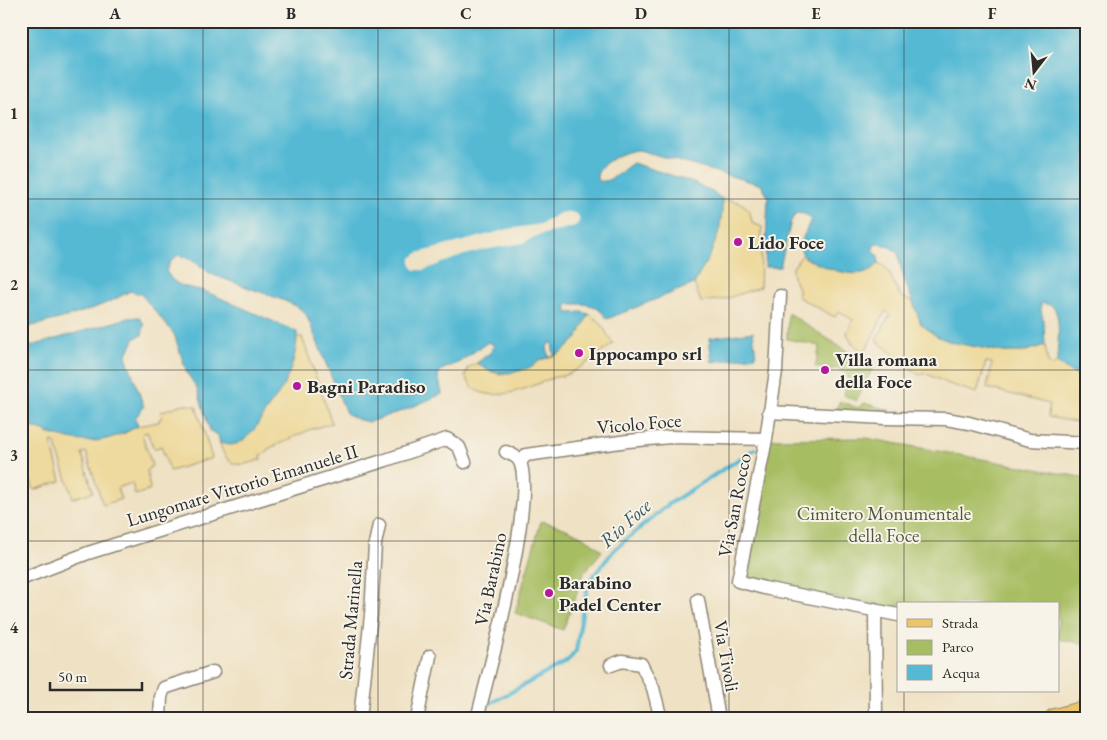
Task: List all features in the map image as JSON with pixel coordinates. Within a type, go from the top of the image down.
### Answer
[{"type":"main road","points":[[1055,719],[1086,712]]},
{"type":"street","name":"Via San Rocco","points":[[780,296],[776,371],[766,439],[738,581],[897,615]]},
{"type":"street","points":[[769,412],[946,419],[969,423],[1030,440],[1086,443]]},
{"type":"street","name":"Vicolo Foce","points":[[520,462],[526,455],[670,437],[766,439]]},
{"type":"street","name":"Lungomare Vittorio Emanuele II","points":[[21,579],[88,553],[447,439],[459,447],[465,462]]},
{"type":"street","points":[[506,452],[516,457],[520,462]]},
{"type":"street","name":"Via Barabino","points":[[477,719],[521,525],[524,492],[520,462]]},
{"type":"street","name":"Strada Marinella","points":[[360,719],[371,615],[375,544],[379,525]]},
{"type":"street","name":"Via Tivoli","points":[[698,600],[719,719]]},
{"type":"street","points":[[875,610],[876,719]]},
{"type":"street","points":[[417,719],[430,656]]},
{"type":"street","points":[[610,665],[622,660],[641,664],[653,688],[661,719]]},
{"type":"street","points":[[160,719],[161,697],[164,688],[213,672]]},
{"type":"green space","points":[[788,313],[873,368],[856,401],[844,395],[848,378],[845,372],[837,368],[829,370],[815,367],[820,346],[787,339]]},
{"type":"green space","points":[[840,401],[858,408],[864,403],[889,410],[889,415],[836,410]]},
{"type":"green space","name":"Cimitero Monumentale della Foce","points":[[866,438],[1086,478],[1086,644],[1060,639],[1060,602],[897,602],[897,609],[744,580],[769,439]]},
{"type":"green space","name":"Barabino Padel Center","points":[[541,521],[574,532],[602,551],[584,573],[563,630],[515,613]]},
{"type":"sand","name":"Lido Foce","points":[[722,199],[734,201],[746,207],[751,216],[752,223],[762,227],[760,287],[725,299],[701,302],[694,284],[717,233]]},
{"type":"sand","points":[[803,254],[805,258],[843,272],[863,273],[879,263],[887,269],[901,297],[914,302],[921,324],[951,342],[1004,352],[1023,352],[1045,345],[1048,363],[1052,366],[1057,363],[1070,372],[1086,377],[1086,424],[1048,417],[1049,404],[987,388],[992,363],[986,362],[977,393],[949,384],[925,373],[919,375],[876,340],[890,315],[887,312],[885,312],[864,353],[851,342],[847,333],[853,320],[839,311],[835,317],[798,297],[798,289],[792,269]]},
{"type":"sand","name":"Ippocampo srl","points":[[589,314],[600,322],[613,344],[570,373],[515,392],[493,395],[474,389],[465,376],[468,368],[477,363],[489,371],[500,374],[529,367],[542,358],[554,356],[570,345]]},
{"type":"sand","name":"Bagni Paradiso","points":[[296,337],[302,337],[332,423],[309,430],[268,449],[268,452],[261,455],[262,459],[246,464],[230,461],[222,450],[219,441],[234,436]]},
{"type":"sand","points":[[183,404],[196,406],[212,458],[170,471],[161,446],[154,449],[147,432],[142,434],[152,466],[147,470],[150,490],[135,495],[132,483],[117,488],[121,499],[103,505],[86,452],[82,453],[93,492],[73,498],[55,443],[51,442],[61,481],[34,490],[21,456],[21,422],[50,434],[94,441],[125,433],[138,426],[159,422],[159,419],[162,418],[160,412]]},
{"type":"water","points":[[21,21],[1086,21],[1086,377],[1070,372],[1057,363],[1057,317],[1056,311],[1050,305],[1041,303],[1045,345],[1023,352],[1004,352],[951,342],[936,336],[921,324],[902,273],[898,253],[893,249],[884,245],[874,245],[873,250],[878,256],[879,263],[873,269],[866,272],[840,272],[823,266],[806,258],[799,247],[811,219],[805,214],[796,213],[791,221],[780,267],[765,267],[768,197],[762,185],[639,150],[619,155],[606,163],[597,174],[597,180],[606,181],[611,179],[633,163],[704,187],[722,199],[719,232],[711,253],[694,284],[607,319],[599,309],[590,305],[568,304],[566,309],[568,313],[582,312],[589,314],[577,338],[563,351],[554,356],[552,343],[549,343],[547,347],[549,358],[521,370],[501,373],[489,370],[477,363],[491,352],[494,345],[488,342],[458,363],[441,370],[438,375],[442,394],[405,410],[369,422],[356,419],[346,413],[306,314],[298,307],[211,274],[191,259],[178,255],[171,261],[166,271],[175,282],[209,293],[297,332],[292,365],[278,395],[253,431],[242,441],[228,445],[220,443],[218,435],[210,431],[197,388],[187,373],[174,334],[141,294],[130,291],[91,309],[21,329]]},
{"type":"water","points":[[139,317],[144,325],[142,335],[135,338],[126,356],[144,407],[135,418],[138,426],[111,438],[85,441],[57,436],[21,422],[21,349],[128,318]]},
{"type":"water","points":[[753,332],[756,356],[712,362],[709,338]]},
{"type":"pier","points":[[570,212],[577,214],[579,217],[579,222],[575,226],[536,236],[523,243],[461,256],[424,270],[415,270],[411,266],[411,258],[418,253],[509,229],[541,224],[560,213]]},
{"type":"waterway","name":"Rio Foce","points":[[491,703],[568,661],[576,651],[589,582],[615,549],[669,504],[755,449]]},
{"type":"place","name":"Lido Foce","points":[[738,242]]},
{"type":"place","name":"Ippocampo srl","points":[[579,353]]},
{"type":"place","name":"Villa romana della Foce","points":[[825,370]]},
{"type":"place","name":"Bagni Paradiso","points":[[297,386]]},
{"type":"place","name":"Barabino Padel Center","points":[[549,593]]}]
